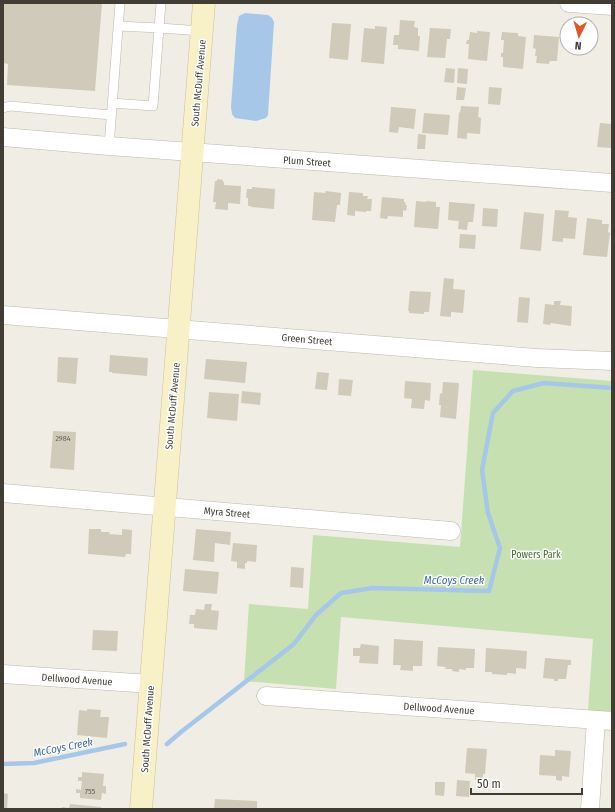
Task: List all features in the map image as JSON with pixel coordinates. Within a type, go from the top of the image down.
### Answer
[{"type":"main road","name":"South McDuff Avenue","points":[[141,809],[204,3]]},
{"type":"street","points":[[569,3],[612,6]]},
{"type":"street","name":"Plum Street","points":[[3,137],[612,183]]},
{"type":"street","name":"Green Street","points":[[3,315],[537,358],[612,361]]},
{"type":"street","name":"Myra Street","points":[[3,493],[450,531]]},
{"type":"street","name":"Dellwood Avenue","points":[[3,674],[150,684]]},
{"type":"street","name":"Dellwood Avenue","points":[[266,696],[604,720]]},
{"type":"street","points":[[590,809],[604,720]]},
{"type":"lane","points":[[109,146],[120,3]]},
{"type":"lane","points":[[112,103],[153,106],[161,3]]},
{"type":"lane","points":[[118,26],[202,31]]},
{"type":"lane","points":[[3,108],[10,106],[111,115]]},
{"type":"green space","name":"Powers Park","points":[[473,370],[612,381],[612,712],[588,710],[593,639],[341,617],[336,689],[244,681],[249,604],[308,609],[313,535],[460,547]]},
{"type":"water","points":[[245,13],[268,15],[274,22],[268,115],[266,118],[256,121],[235,118],[232,114],[231,107],[237,25],[239,16]]},
{"type":"building","points":[[3,3],[102,3],[95,91],[7,85],[8,64],[3,63]]},
{"type":"building","points":[[400,20],[415,21],[414,27],[418,28],[418,36],[420,36],[419,51],[398,49],[398,45],[393,45],[394,35],[399,35]]},
{"type":"building","points":[[332,23],[351,24],[348,60],[329,58]]},
{"type":"building","points":[[375,26],[387,27],[384,64],[361,62],[364,28],[375,29]]},
{"type":"building","points":[[430,28],[451,29],[450,39],[447,39],[445,58],[427,57]]},
{"type":"building","points":[[477,31],[490,32],[487,61],[468,59],[469,44],[466,44],[467,40],[469,40],[470,32],[477,33]]},
{"type":"building","points":[[502,32],[518,33],[518,36],[526,37],[523,69],[503,67],[503,57],[501,57],[501,53],[503,53],[504,40],[501,40]]},
{"type":"building","points":[[534,35],[559,37],[557,61],[550,61],[549,64],[536,63],[536,49],[533,48]]},
{"type":"building","points":[[446,68],[455,69],[454,83],[444,82]]},
{"type":"building","points":[[458,68],[468,69],[467,84],[457,83]]},
{"type":"building","points":[[457,87],[466,88],[464,100],[456,100]]},
{"type":"building","points":[[489,87],[502,88],[500,105],[488,104]]},
{"type":"building","points":[[461,106],[479,107],[478,117],[481,118],[480,134],[467,133],[467,139],[457,138],[459,112],[460,113]]},
{"type":"building","points":[[391,107],[416,109],[414,129],[399,127],[398,133],[389,132]]},
{"type":"building","points":[[424,113],[450,115],[448,135],[422,133]]},
{"type":"building","points":[[600,123],[612,124],[612,148],[597,147]]},
{"type":"building","points":[[418,134],[426,135],[425,149],[417,149]]},
{"type":"building","points":[[217,179],[223,180],[224,185],[241,186],[240,204],[228,203],[228,210],[215,209],[216,202],[213,202],[215,181],[217,181]]},
{"type":"building","points":[[252,187],[275,189],[274,209],[248,206],[248,198],[246,198],[247,189],[252,189]]},
{"type":"building","points":[[326,191],[341,193],[340,205],[337,205],[335,222],[312,220],[314,192],[325,193]]},
{"type":"building","points":[[349,192],[363,193],[363,196],[368,196],[367,199],[372,199],[371,211],[355,211],[355,216],[347,215]]},
{"type":"building","points":[[382,197],[404,199],[404,202],[406,203],[405,205],[407,205],[406,211],[403,210],[403,217],[388,216],[387,219],[380,218]]},
{"type":"building","points":[[416,201],[436,202],[436,207],[440,207],[438,229],[414,227]]},
{"type":"building","points":[[449,202],[475,204],[473,222],[468,222],[467,230],[458,229],[459,221],[448,220]]},
{"type":"building","points":[[483,208],[498,209],[497,227],[482,226]]},
{"type":"building","points":[[555,210],[569,211],[568,217],[577,218],[575,239],[563,238],[563,242],[552,241]]},
{"type":"building","points":[[524,212],[544,214],[541,251],[520,249]]},
{"type":"building","points":[[587,218],[602,220],[602,224],[609,224],[608,232],[610,233],[607,257],[583,255]]},
{"type":"building","points":[[460,234],[476,235],[475,249],[459,248]]},
{"type":"building","points":[[444,278],[454,279],[453,289],[465,290],[463,313],[451,312],[451,317],[440,316]]},
{"type":"building","points":[[410,291],[431,292],[429,312],[424,312],[424,314],[409,313]]},
{"type":"building","points":[[519,297],[530,298],[528,323],[517,322]]},
{"type":"building","points":[[554,301],[561,301],[560,305],[572,306],[571,326],[551,323],[550,325],[543,324],[545,304],[554,305]]},
{"type":"building","points":[[110,355],[148,358],[147,376],[109,372]]},
{"type":"building","points":[[58,357],[78,358],[76,384],[57,382]]},
{"type":"building","points":[[206,359],[247,362],[245,383],[204,379]]},
{"type":"building","points":[[317,372],[329,373],[327,390],[315,389]]},
{"type":"building","points":[[339,379],[353,380],[351,396],[338,395]]},
{"type":"building","points":[[405,381],[431,383],[430,401],[425,400],[424,409],[411,408],[412,399],[404,398]]},
{"type":"building","points":[[443,382],[459,383],[456,419],[440,417],[440,393],[442,394]]},
{"type":"building","points":[[242,391],[261,393],[260,405],[241,403]]},
{"type":"building","points":[[209,392],[239,394],[237,421],[207,418]]},
{"type":"building","points":[[53,431],[76,432],[74,470],[50,468]]},
{"type":"building","points":[[89,529],[101,529],[101,532],[110,532],[109,534],[122,535],[122,529],[132,530],[131,554],[126,554],[125,557],[88,554]]},
{"type":"building","points":[[196,529],[231,532],[230,545],[215,543],[214,562],[193,560]]},
{"type":"building","points":[[233,543],[257,545],[256,562],[247,561],[247,563],[245,563],[245,569],[237,568],[237,562],[231,561]]},
{"type":"building","points":[[291,567],[304,568],[303,588],[290,587]]},
{"type":"building","points":[[185,569],[219,572],[217,594],[183,591]]},
{"type":"building","points":[[205,604],[212,604],[211,610],[219,611],[217,630],[194,628],[194,624],[189,624],[190,615],[195,615],[196,609],[204,610]]},
{"type":"building","points":[[93,630],[118,631],[117,651],[92,650]]},
{"type":"building","points":[[394,639],[423,641],[422,666],[413,666],[413,671],[400,670],[401,665],[393,665]]},
{"type":"building","points":[[361,644],[379,646],[378,664],[359,663],[360,656],[353,656],[353,648],[360,648]]},
{"type":"building","points":[[438,647],[475,649],[474,668],[466,668],[466,670],[459,669],[459,672],[452,671],[452,669],[445,669],[446,667],[437,666]]},
{"type":"building","points":[[486,648],[527,651],[526,669],[516,668],[516,674],[507,673],[507,675],[485,672]]},
{"type":"building","points":[[545,658],[571,660],[571,665],[568,665],[566,679],[558,679],[558,681],[554,681],[554,679],[543,678]]},
{"type":"building","points":[[87,709],[101,710],[100,717],[109,717],[107,738],[77,735],[79,710],[87,711]]},
{"type":"building","points":[[467,748],[487,749],[483,781],[475,780],[475,774],[465,773]]},
{"type":"building","points":[[555,750],[571,751],[569,777],[562,776],[562,781],[556,780],[556,776],[539,775],[540,755],[555,756]]},
{"type":"building","points":[[82,772],[104,774],[103,786],[106,786],[106,794],[102,793],[101,800],[80,798],[80,793],[76,793],[76,789],[81,790],[82,781],[78,781],[78,777],[82,777]]},
{"type":"building","points":[[457,780],[470,781],[469,797],[456,796]]},
{"type":"building","points":[[435,782],[445,782],[444,796],[435,795]]},
{"type":"building","points":[[3,793],[8,794],[7,809],[3,809]]},
{"type":"building","points":[[215,799],[257,801],[257,809],[214,809]]},
{"type":"building","points":[[70,804],[101,807],[101,809],[62,809],[62,807],[69,808]]},
{"type":"waterway","name":"McCoys Creek","points":[[167,744],[294,644],[316,615],[341,593],[373,588],[489,591],[500,548],[488,513],[482,470],[493,413],[513,391],[544,383],[612,388]]},
{"type":"waterway","name":"McCoys Creek","points":[[3,764],[34,763],[125,744]]}]
